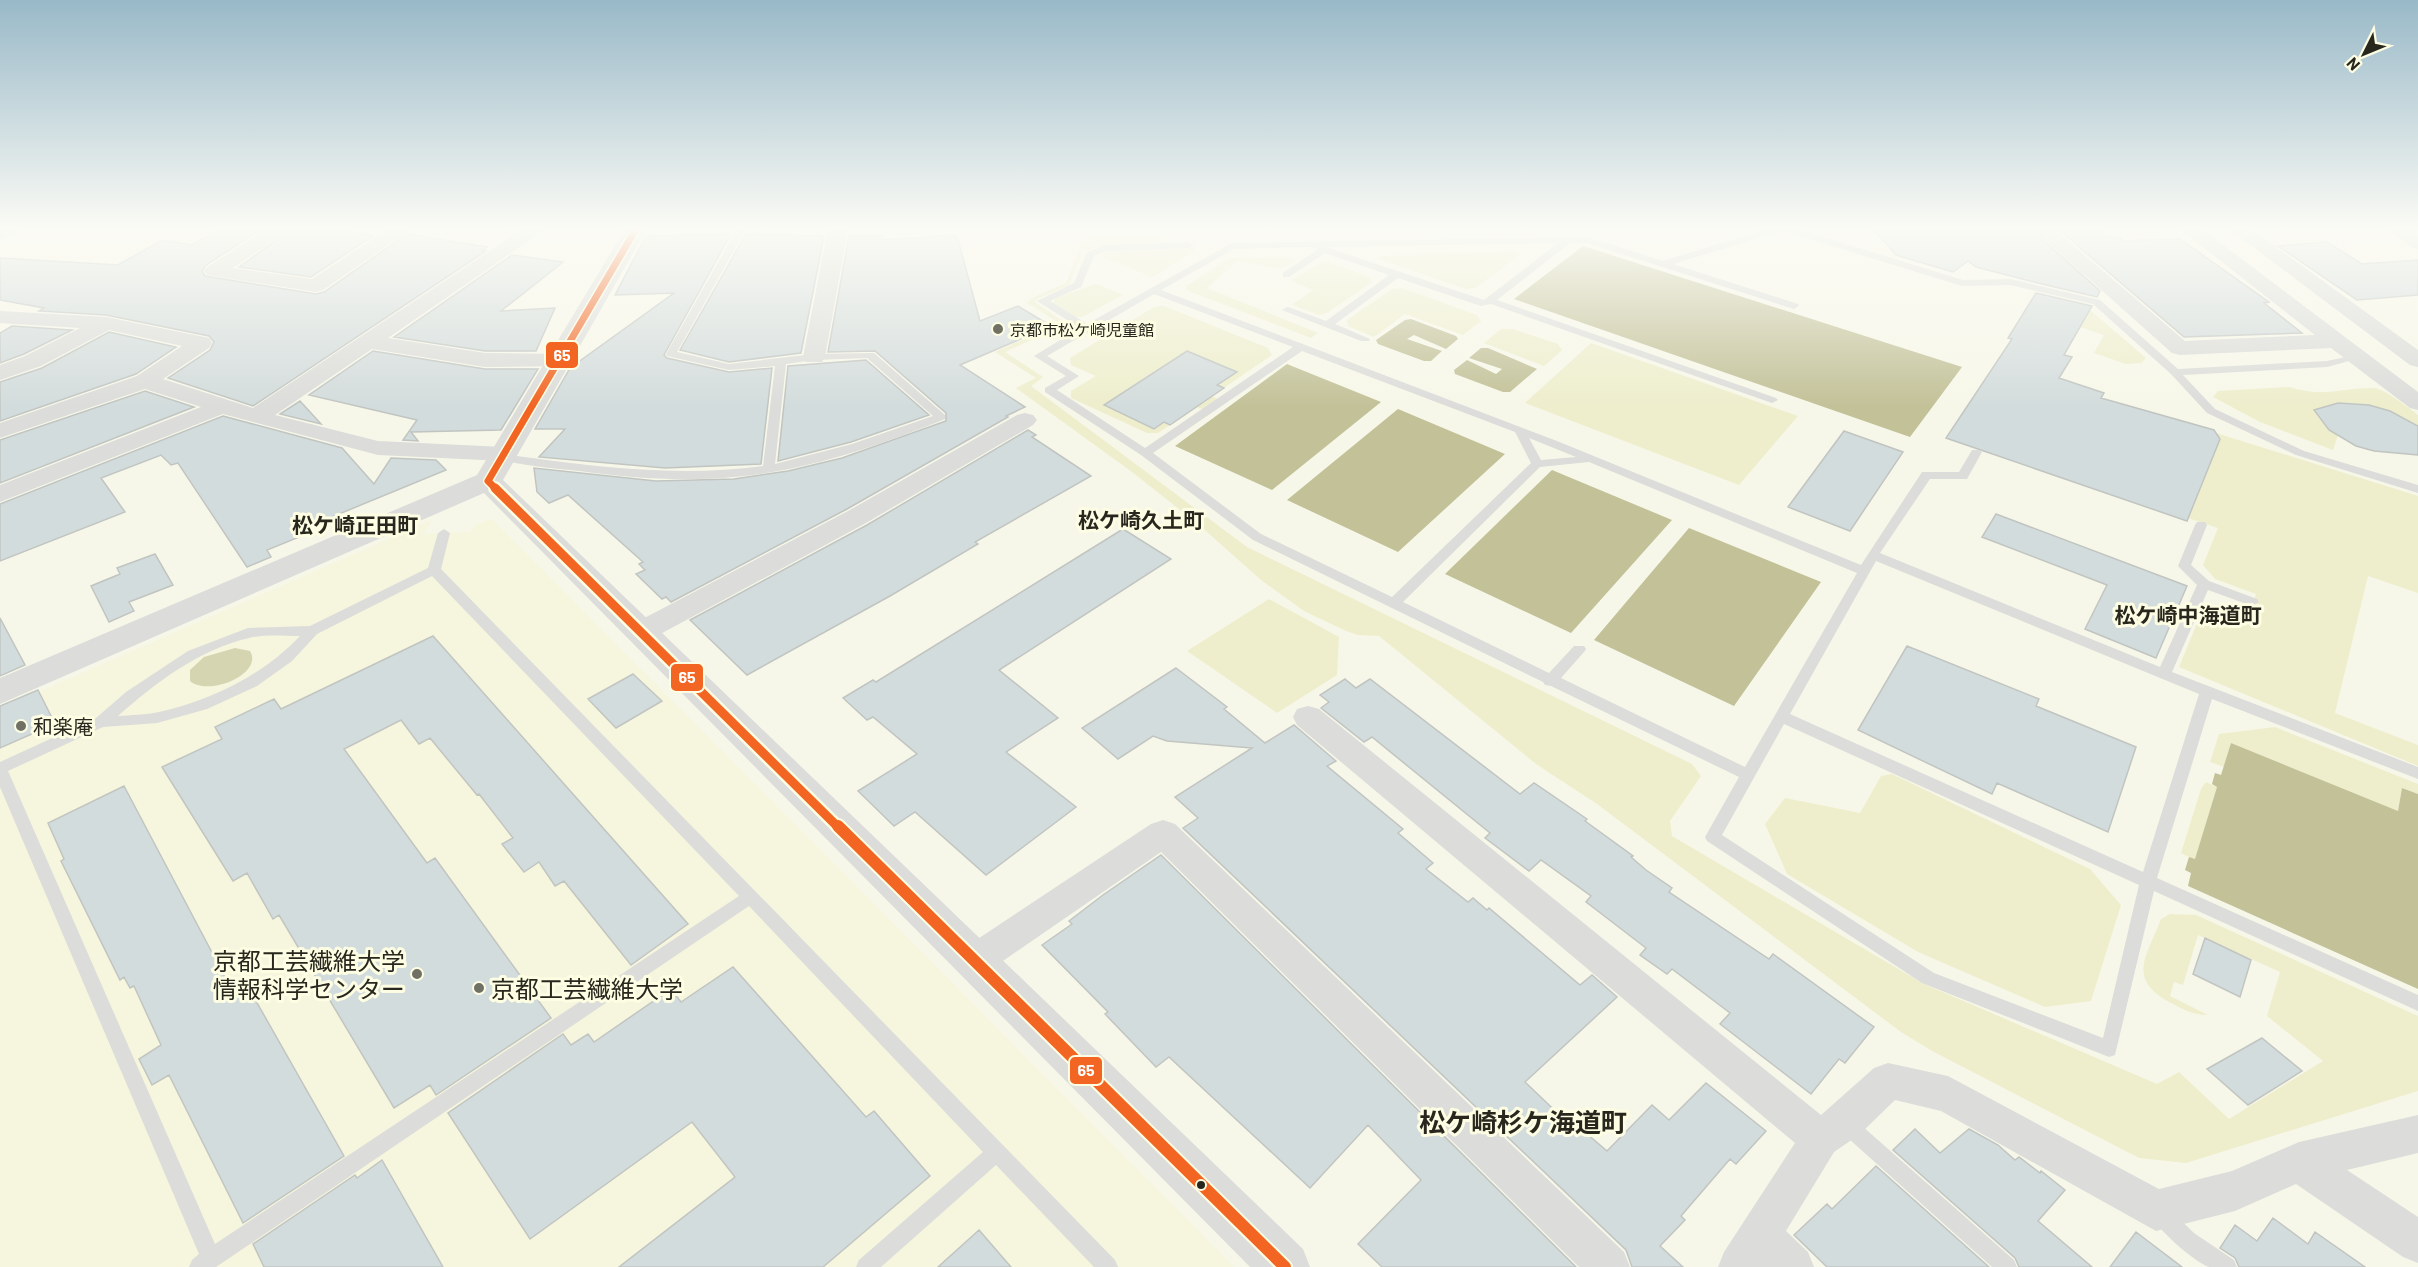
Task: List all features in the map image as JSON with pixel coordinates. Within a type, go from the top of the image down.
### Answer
[{"type":"street","points":[[256,417],[449,288]]},
{"type":"street","points":[[0,692],[498,464],[602,288]]},
{"type":"street","points":[[814,357],[827,288]]},
{"type":"street","points":[[2111,288],[2180,348],[2336,341]]},
{"type":"street","points":[[2267,288],[2418,402]]},
{"type":"street","points":[[2319,288],[2418,360]]},
{"type":"street","points":[[0,316],[106,322],[201,343],[145,381],[0,431]]},
{"type":"street","points":[[0,374],[33,362],[106,322]]},
{"type":"street","points":[[368,342],[485,360],[561,361]]},
{"type":"street","points":[[145,381],[256,417],[378,448],[498,464],[643,631],[974,962],[1285,1267]]},
{"type":"street","points":[[0,494],[223,406]]},
{"type":"street","points":[[643,631],[857,518],[1025,420]]},
{"type":"street","points":[[1308,717],[1833,1131]]},
{"type":"street","points":[[974,962],[1163,833],[1609,1267]]},
{"type":"street","points":[[1793,1267],[1750,1252],[1833,1131],[1888,1081],[1948,1094],[2156,1210],[2235,1191],[2299,1162],[2418,1134]]},
{"type":"street","points":[[2299,1162],[2418,1242]]},
{"type":"lane","points":[[498,464],[681,477],[769,469],[903,433],[941,417],[870,355],[814,357],[729,367],[671,354],[708,288]]},
{"type":"lane","points":[[1071,288],[1042,301],[1088,329]]},
{"type":"lane","points":[[1159,288],[1039,356],[1074,376],[1049,390],[1145,453],[1257,537],[1746,774]]},
{"type":"lane","points":[[1327,325],[1378,288]]},
{"type":"lane","points":[[1438,288],[1485,304],[1505,288]]},
{"type":"lane","points":[[1738,288],[1794,306]]},
{"type":"lane","points":[[2036,288],[2096,302],[2175,372],[2211,411],[2300,453],[2418,489]]},
{"type":"lane","points":[[1154,291],[1591,459],[1864,572]]},
{"type":"lane","points":[[1489,300],[1772,400]]},
{"type":"lane","points":[[1287,310],[1365,339]]},
{"type":"lane","points":[[1145,453],[1299,348]]},
{"type":"lane","points":[[2175,372],[2327,364],[2356,356]]},
{"type":"lane","points":[[769,469],[781,362]]},
{"type":"lane","points":[[1520,431],[1537,464]]},
{"type":"lane","points":[[1976,452],[1963,476],[1926,475],[1873,555],[1746,774],[1713,837],[1928,978],[2109,1049],[2148,880],[2207,692]]},
{"type":"lane","points":[[1394,603],[1537,464],[1591,459]]},
{"type":"lane","points":[[2200,525],[2184,566],[2204,584],[2252,602]]},
{"type":"lane","points":[[101,722],[157,718],[202,705],[252,682],[279,664],[312,631],[434,570],[444,533]]},
{"type":"lane","points":[[1873,555],[2207,692],[2418,773]]},
{"type":"lane","points":[[434,570],[1108,1267]]},
{"type":"lane","points":[[2164,674],[2204,584]]},
{"type":"lane","points":[[312,631],[248,633],[200,651],[131,696],[101,722],[0,769],[205,1263],[750,897]]},
{"type":"lane","points":[[1550,681],[1579,649]]},
{"type":"lane","points":[[1780,716],[2418,1002]]},
{"type":"lane","points":[[1833,1131],[2007,1267]]},
{"type":"lane","points":[[866,1267],[997,1152]]},
{"type":"lane","points":[[2156,1210],[2187,1240],[2227,1267]]},
{"type":"shaded area","points":[[1054,288],[1062,288],[1035,302],[1067,324],[1005,352],[1043,377],[1031,386],[1247,547],[1692,764],[1701,776],[1670,821],[1672,836],[1924,984],[2157,1084],[2179,1072],[2229,1119],[2323,1061],[2267,1016],[2280,972],[2198,935],[2183,985],[2174,982],[2170,996],[2208,1015],[2192,1013],[2169,1002],[2148,984],[2144,975],[2146,955],[2161,919],[2170,914],[2196,915],[2418,1016],[2418,1091],[2186,1163],[2139,1158],[1934,1052],[1901,1032],[1597,804],[1536,764],[1379,636],[1358,635],[1346,631],[1304,611],[1261,580],[1198,524],[1132,472],[1016,388],[1036,378],[995,352],[1059,323],[1027,303],[1032,298]]},
{"type":"shaded area","points":[[1084,288],[1106,288],[1123,295],[1082,317],[1076,317],[1053,303],[1056,298]]},
{"type":"shaded area","points":[[1187,288],[1207,288],[1318,333],[1311,338],[1188,291]]},
{"type":"shaded area","points":[[1308,288],[1363,288],[1327,313],[1319,315],[1292,305],[1313,290]]},
{"type":"shaded area","points":[[1402,288],[1477,315],[1481,321],[1463,335],[1405,314],[1374,337],[1348,326],[1347,320],[1392,289]]},
{"type":"shaded area","points":[[1528,288],[1715,288],[1962,367],[1910,437],[1514,299]]},
{"type":"shaded area","points":[[1164,306],[1268,348],[1272,355],[1212,396],[1218,399],[1203,410],[1197,407],[1158,433],[1147,433],[1071,398],[1071,391],[1096,376],[1071,365],[1070,358],[1154,307]]},
{"type":"shaded area","points":[[2090,310],[2146,358],[2141,363],[2126,364],[2094,353],[2104,335],[2080,327]]},
{"type":"shaded area","points":[[1411,319],[1456,336],[1458,339],[1446,349],[1414,335],[1407,339],[1442,351],[1431,361],[1424,361],[1378,344],[1376,340],[1405,320]]},
{"type":"shaded area","points":[[1501,329],[1513,329],[1558,344],[1562,350],[1544,366],[1484,343]]},
{"type":"shaded area","points":[[1591,343],[1798,416],[1739,485],[1525,403]]},
{"type":"shaded area","points":[[1481,348],[1488,348],[1537,369],[1510,392],[1503,392],[1455,374],[1454,370],[1467,360],[1496,374],[1502,369],[1469,358]]},
{"type":"shaded area","points":[[1287,364],[1381,402],[1272,490],[1175,446]]},
{"type":"shaded area","points":[[2289,387],[2313,392],[2378,389],[2418,415],[2418,426],[2390,411],[2369,405],[2338,435],[2333,450],[2260,422],[2213,397],[2218,391]]},
{"type":"shaded area","points":[[1398,409],[1505,454],[1398,552],[1287,500]]},
{"type":"shaded area","points":[[2216,433],[2418,496],[2418,593],[2368,576],[2335,713],[2418,745],[2418,766],[2179,667],[2204,606],[2223,604],[2250,613],[2256,594],[2215,579],[2203,565],[2218,528],[2188,518]]},
{"type":"shaded area","points":[[1552,470],[1672,520],[1571,633],[1445,574]]},
{"type":"shaded area","name":"京都工芸繊維大学","points":[[492,519],[1234,1267],[0,1267],[0,709],[432,520],[423,534],[470,532],[475,525]]},
{"type":"shaded area","points":[[1689,528],[1821,582],[1734,706],[1594,640]]},
{"type":"shaded area","points":[[1269,599],[1339,637],[1337,675],[1277,713],[1187,651]]},
{"type":"shaded area","points":[[235,648],[250,651],[252,660],[249,668],[242,675],[221,685],[198,685],[190,681],[190,670],[204,657]]},
{"type":"shaded area","points":[[2275,727],[2418,784],[2418,794],[2402,788],[2398,811],[2231,743],[2224,767],[2210,762],[2219,734]]},
{"type":"shaded area","points":[[2231,743],[2398,811],[2402,788],[2418,794],[2418,989],[2188,886],[2191,873],[2185,870],[2189,857],[2195,859],[2217,787],[2212,784],[2215,773],[2221,775]]},
{"type":"shaded area","points":[[1892,774],[2090,869],[2121,905],[2091,1001],[2045,1007],[1918,952],[1787,874],[1765,824],[1785,798],[1860,813],[1881,776]]},
{"type":"shaded area","points":[[2206,782],[2217,787],[2195,860],[2181,853],[2201,789]]},
{"type":"building","points":[[0,288],[280,288],[316,294],[330,288],[430,288],[253,406],[168,378],[210,350],[214,342],[209,336],[106,315],[39,311],[44,308],[0,300]]},
{"type":"building","points":[[464,288],[530,288],[501,311],[555,308],[536,351],[485,351],[394,337]]},
{"type":"building","points":[[619,288],[701,288],[664,355],[667,358],[729,372],[772,368],[761,464],[665,468],[539,457],[565,429],[535,429],[570,368],[674,293],[615,295]]},
{"type":"building","points":[[715,288],[814,288],[801,353],[729,362],[680,350]]},
{"type":"building","points":[[840,288],[971,288],[980,321],[1018,306],[1051,326],[960,365],[1025,407],[847,509],[671,602],[666,597],[662,599],[636,574],[645,570],[639,564],[643,562],[568,495],[549,503],[537,492],[534,468],[656,481],[734,479],[788,471],[842,458],[946,421],[946,413],[875,351],[828,352]]},
{"type":"building","points":[[2059,288],[2097,288],[2100,291],[2097,297]]},
{"type":"building","points":[[2127,288],[2249,288],[2269,302],[2264,303],[2302,333],[2184,337]]},
{"type":"building","points":[[2340,288],[2418,288],[2418,295],[2357,300]]},
{"type":"building","points":[[2036,293],[2092,306],[2064,355],[2072,357],[2059,378],[2104,393],[2101,398],[2214,430],[2220,439],[2187,521],[1946,438],[2012,339],[2008,338]]},
{"type":"building","points":[[12,326],[72,330],[24,354],[0,363],[0,333]]},
{"type":"building","points":[[109,332],[176,347],[136,374],[0,421],[0,382],[42,368]]},
{"type":"building","points":[[373,351],[485,369],[538,369],[501,430],[411,432],[418,441],[403,440],[417,420],[309,395]]},
{"type":"building","points":[[1187,351],[1237,372],[1217,385],[1224,388],[1170,425],[1164,422],[1154,429],[1104,405]]},
{"type":"building","points":[[866,360],[929,415],[851,442],[778,461],[788,366]]},
{"type":"building","points":[[145,391],[194,407],[0,483],[0,440]]},
{"type":"building","points":[[300,401],[321,424],[280,414]]},
{"type":"building","points":[[2338,403],[2369,405],[2390,411],[2418,426],[2418,455],[2374,451],[2356,446],[2329,430],[2314,410]]},
{"type":"building","points":[[223,416],[342,448],[374,484],[391,458],[436,460],[446,470],[305,528],[309,533],[267,550],[271,557],[247,567],[178,463],[171,465],[161,455],[101,478],[125,512],[0,561],[0,504]]},
{"type":"building","points":[[1028,430],[1036,435],[1032,437],[1091,476],[975,542],[978,544],[890,596],[747,675],[690,620],[867,525]]},
{"type":"building","points":[[1844,431],[1903,452],[1850,531],[1788,507]]},
{"type":"building","points":[[1996,514],[2187,586],[2156,658],[2085,629],[2107,585],[1982,537]]},
{"type":"building","points":[[1123,529],[1171,559],[999,670],[1058,718],[1006,752],[1076,807],[986,875],[915,812],[894,826],[858,791],[917,754],[873,717],[867,720],[843,698],[873,680],[876,682]]},
{"type":"building","points":[[155,554],[173,585],[129,602],[134,611],[109,622],[91,586],[120,574],[117,568]]},
{"type":"building","points":[[0,618],[25,665],[0,676]]},
{"type":"building","points":[[433,636],[688,924],[631,965],[564,881],[555,886],[539,862],[524,872],[502,844],[513,838],[479,794],[477,795],[430,738],[419,744],[401,720],[344,749],[427,863],[435,858],[551,1018],[436,1095],[430,1085],[394,1108],[279,915],[273,919],[247,873],[233,881],[162,767],[222,739],[215,727],[274,699],[281,709]]},
{"type":"building","points":[[1907,646],[2039,699],[2036,706],[2136,747],[2108,832],[1997,783],[1992,794],[1858,730]]},
{"type":"building","points":[[1176,668],[1227,707],[1224,709],[1265,743],[1294,725],[1336,761],[1327,766],[1403,829],[1398,833],[1433,863],[1426,869],[1468,902],[1473,898],[1487,910],[1489,908],[1580,985],[1592,975],[1617,997],[1525,1082],[1569,1124],[1572,1121],[1607,1151],[1652,1105],[1669,1120],[1706,1083],[1766,1131],[1736,1164],[1730,1159],[1681,1216],[1685,1220],[1660,1246],[1683,1267],[1632,1267],[1626,1250],[1183,828],[1198,818],[1175,797],[1252,748],[1167,741],[1153,736],[1118,759],[1082,728]]},
{"type":"building","points":[[633,674],[662,701],[616,728],[588,699]]},
{"type":"building","points":[[1345,679],[1356,688],[1370,679],[1520,794],[1534,783],[1587,819],[1585,821],[1633,856],[1631,857],[1646,870],[1672,888],[1669,892],[1769,959],[1773,954],[1874,1027],[1845,1063],[1839,1059],[1811,1094],[1720,1024],[1730,1013],[1672,969],[1667,974],[1640,955],[1646,948],[1586,902],[1591,896],[1541,860],[1529,871],[1485,838],[1490,833],[1372,737],[1364,742],[1321,708],[1329,702],[1320,695]]},
{"type":"building","name":"和楽庵","points":[[38,690],[52,718],[41,723],[43,729],[0,748],[0,706]]},
{"type":"building","points":[[124,786],[234,994],[248,987],[344,1156],[243,1223],[169,1075],[152,1085],[139,1059],[161,1045],[134,986],[130,988],[124,977],[120,980],[61,861],[64,859],[48,823]]},
{"type":"building","points":[[1161,855],[1576,1267],[1382,1267],[1358,1244],[1421,1180],[1368,1125],[1310,1188],[1169,1057],[1156,1067],[1105,1014],[1108,1012],[1042,945],[1072,924],[1069,921],[1103,895]]},
{"type":"building","points":[[2205,938],[2251,960],[2240,997],[2193,974]]},
{"type":"building","points":[[733,967],[866,1117],[874,1111],[930,1176],[823,1267],[619,1267],[735,1177],[692,1122],[530,1239],[448,1113],[563,1034],[571,1045],[588,1034],[594,1042],[671,989],[681,1002]]},
{"type":"building","points":[[2262,1038],[2302,1071],[2248,1105],[2207,1069]]},
{"type":"building","points":[[1915,1129],[1940,1153],[1969,1129],[1998,1145],[2015,1160],[2019,1157],[2040,1173],[2041,1171],[2065,1190],[2038,1221],[2092,1267],[2019,1267],[2015,1258],[1893,1150]]},
{"type":"building","points":[[382,1160],[443,1267],[264,1267],[253,1244],[355,1175],[357,1178]]},
{"type":"building","points":[[1876,1166],[1989,1267],[1827,1267],[1794,1235],[1827,1204],[1832,1209]]},
{"type":"building","points":[[2273,1218],[2308,1244],[2315,1232],[2365,1267],[2239,1267],[2235,1258],[2220,1248],[2235,1225],[2257,1241]]},
{"type":"building","points":[[979,1230],[1011,1267],[938,1267]]},
{"type":"building","points":[[2136,1232],[2182,1267],[2110,1267]]},
{"type":"transit line","name":"65","points":[[488,481],[601,288]]},
{"type":"transit line","name":"65","points":[[488,481],[1285,1267]]},
{"type":"place","name":"京都市松ケ崎児童館","points":[[998,329]]},
{"type":"place","name":"和楽庵","points":[[21,726]]},
{"type":"place","name":"京都工芸繊維大学 情報科学センター","points":[[417,974]]},
{"type":"place","name":"京都工芸繊維大学","points":[[479,988]]},
{"type":"district","name":"松ケ崎久土町","points":[[1141,519]]},
{"type":"district","name":"松ケ崎正田町","points":[[355,524]]},
{"type":"district","name":"松ケ崎中海道町","points":[[2188,614]]},
{"type":"district","name":"松ケ崎杉ケ海道町","points":[[1523,1121]]}]
